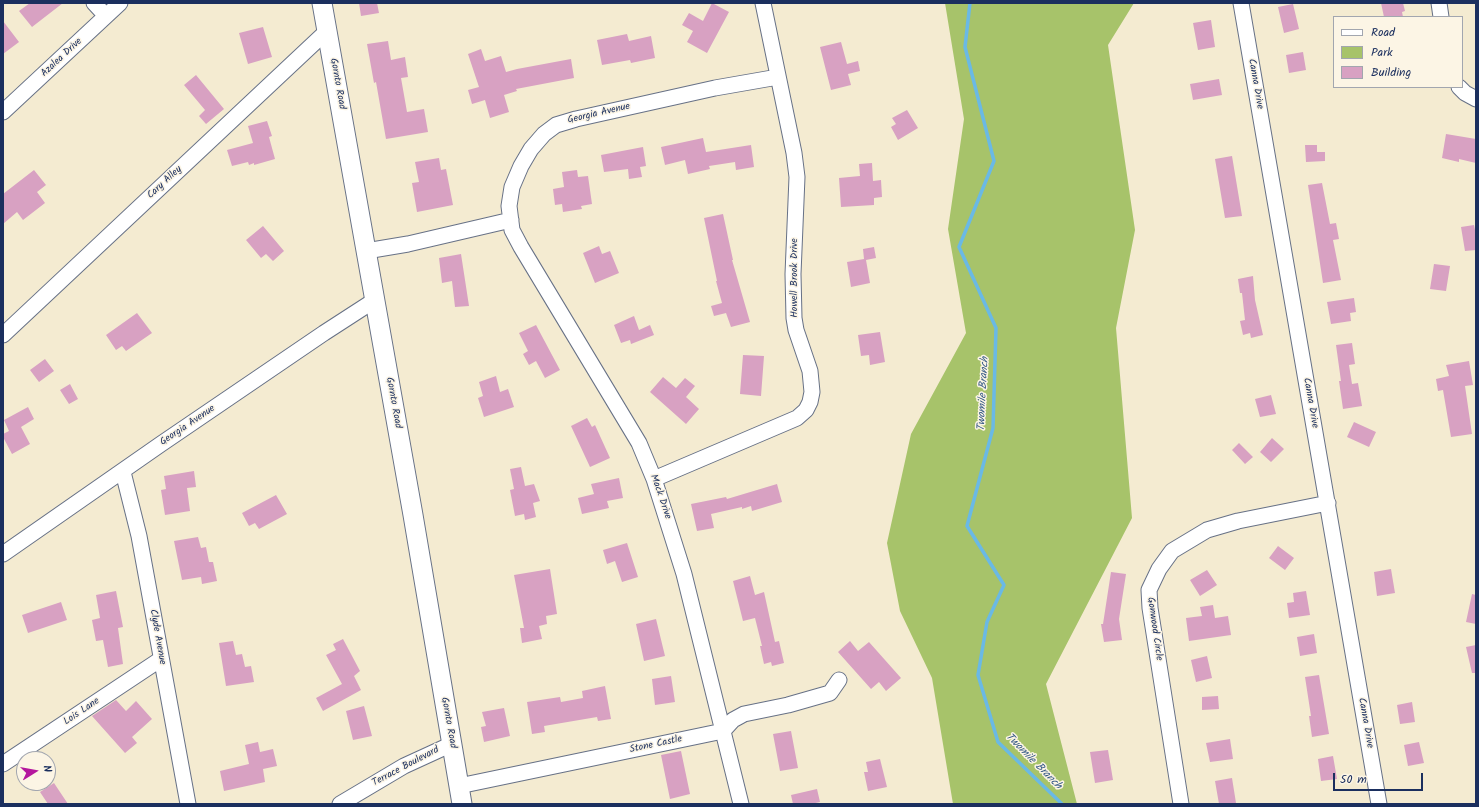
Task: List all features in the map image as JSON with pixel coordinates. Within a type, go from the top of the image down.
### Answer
[{"type":"main road","name":"Gornto Road","points":[[322,3],[375,300],[460,795]]},
{"type":"street","points":[[94,3],[106,16]]},
{"type":"street","name":"Azalea Drive","points":[[3,112],[120,3]]},
{"type":"street","name":"Howell Brook Drive","points":[[654,479],[797,418],[806,410],[810,402],[812,392],[810,371],[807,358],[796,330],[794,318],[793,274],[797,177],[794,153],[763,3]]},
{"type":"street","name":"Canna Drive","points":[[1241,3],[1379,804]]},
{"type":"street","points":[[1439,3],[1441,16]]},
{"type":"street","name":"Cary Alley","points":[[3,335],[327,30]]},
{"type":"street","name":"Georgia Avenue","points":[[511,220],[509,206],[512,187],[521,166],[531,149],[544,134],[556,125],[576,119],[715,88],[778,77]]},
{"type":"street","points":[[1460,88],[1465,93],[1476,99]]},
{"type":"street","points":[[366,251],[408,244],[511,220]]},
{"type":"street","name":"Mack Drive","points":[[511,220],[512,230],[520,247],[639,443],[654,479],[684,574],[741,804]]},
{"type":"street","name":"Georgia Avenue","points":[[3,554],[324,333],[375,300]]},
{"type":"street","name":"Clyde Avenue","points":[[123,472],[139,536],[185,803]]},
{"type":"street","name":"Gonwood Circle","points":[[1181,804],[1150,608],[1149,590],[1158,569],[1172,552],[1207,530],[1238,521],[1328,504]]},
{"type":"street","name":"Lois Lane","points":[[3,764],[160,659]]},
{"type":"street","points":[[723,731],[734,720],[744,714],[788,705],[830,694],[840,680]]},
{"type":"street","name":"Stone Castle","points":[[460,795],[723,731]]},
{"type":"street","name":"Terrace Boulevard","points":[[340,804],[404,766],[452,744]]},
{"type":"green space","points":[[945,3],[1134,3],[1108,45],[1135,230],[1116,328],[1132,518],[1046,684],[1077,804],[953,804],[932,678],[900,611],[887,543],[911,434],[966,333],[948,229],[964,119]]},
{"type":"building","points":[[30,3],[63,3],[32,27],[19,11]]},
{"type":"building","points":[[359,3],[377,3],[379,13],[361,16]]},
{"type":"building","points":[[712,3],[729,12],[707,53],[687,42],[693,31],[682,25],[689,13],[703,21]]},
{"type":"building","points":[[1381,3],[1403,3],[1405,11],[1402,12],[1403,16],[1384,16]]},
{"type":"building","points":[[1293,4],[1299,29],[1284,33],[1278,7]]},
{"type":"building","points":[[1211,20],[1215,47],[1198,50],[1193,23]]},
{"type":"building","points":[[3,21],[19,42],[3,54]]},
{"type":"building","points":[[263,27],[272,57],[248,64],[239,33]]},
{"type":"building","points":[[627,34],[629,41],[651,36],[655,58],[631,63],[630,60],[602,65],[597,40]]},
{"type":"building","points":[[388,41],[391,60],[405,57],[408,77],[401,78],[407,112],[424,109],[428,132],[386,139],[376,82],[374,83],[367,44]]},
{"type":"building","points":[[841,42],[847,64],[858,61],[860,71],[848,74],[851,85],[831,90],[820,47]]},
{"type":"building","points":[[481,49],[485,61],[501,56],[506,72],[571,59],[574,78],[516,89],[517,91],[504,95],[509,112],[490,118],[485,100],[472,104],[468,90],[479,87],[468,54]]},
{"type":"building","points":[[1303,52],[1306,70],[1289,73],[1286,55]]},
{"type":"building","points":[[196,75],[224,109],[206,124],[199,116],[205,110],[184,85]]},
{"type":"building","points":[[1219,79],[1222,95],[1193,100],[1190,84]]},
{"type":"building","points":[[907,110],[918,128],[898,140],[891,127],[896,124],[892,118]]},
{"type":"building","points":[[267,121],[272,136],[269,137],[275,159],[254,165],[254,163],[249,165],[248,162],[232,166],[227,150],[253,143],[248,126]]},
{"type":"building","points":[[1446,134],[1476,139],[1476,163],[1459,159],[1459,162],[1442,158]]},
{"type":"building","points":[[703,138],[706,152],[751,145],[754,167],[736,170],[735,162],[709,166],[710,169],[688,174],[685,160],[665,165],[661,147]]},
{"type":"building","points":[[1305,145],[1317,145],[1317,152],[1325,152],[1325,161],[1306,162]]},
{"type":"building","points":[[643,147],[646,166],[640,167],[642,177],[629,179],[628,169],[604,172],[601,155]]},
{"type":"building","points":[[1232,156],[1242,216],[1225,218],[1215,159]]},
{"type":"building","points":[[439,158],[441,170],[446,169],[453,205],[417,212],[412,183],[419,182],[415,162]]},
{"type":"building","points":[[872,163],[873,181],[881,180],[882,197],[874,198],[874,205],[841,207],[839,178],[860,176],[859,164]]},
{"type":"building","points":[[34,170],[46,185],[37,192],[45,203],[23,220],[17,212],[3,224],[3,194]]},
{"type":"building","points":[[577,170],[578,177],[588,176],[592,204],[581,206],[582,209],[563,212],[562,204],[555,205],[553,189],[564,187],[562,172]]},
{"type":"building","points":[[1322,183],[1330,224],[1336,223],[1339,239],[1333,240],[1341,280],[1323,283],[1308,185]]},
{"type":"building","points":[[723,214],[732,260],[750,322],[731,327],[726,313],[714,316],[711,306],[722,303],[716,281],[704,218]]},
{"type":"building","points":[[1474,225],[1476,230],[1476,250],[1465,251],[1461,227]]},
{"type":"building","points":[[263,226],[284,251],[273,261],[266,254],[261,258],[246,240]]},
{"type":"building","points":[[599,246],[602,254],[610,251],[619,273],[595,283],[583,253]]},
{"type":"building","points":[[874,247],[876,258],[866,260],[870,283],[851,287],[847,262],[864,259],[863,249]]},
{"type":"building","points":[[461,254],[469,306],[455,307],[452,281],[442,283],[439,258]]},
{"type":"building","points":[[1434,264],[1450,266],[1446,291],[1430,289]]},
{"type":"building","points":[[1253,276],[1255,300],[1263,335],[1251,338],[1250,333],[1243,335],[1240,321],[1245,320],[1242,293],[1240,293],[1238,279]]},
{"type":"building","points":[[1354,298],[1356,312],[1350,313],[1351,321],[1331,324],[1327,302]]},
{"type":"building","points":[[137,313],[152,333],[126,351],[122,346],[116,350],[106,335]]},
{"type":"building","points":[[634,316],[639,330],[650,325],[654,335],[631,344],[630,340],[621,343],[614,325]]},
{"type":"building","points":[[536,325],[560,370],[545,378],[536,361],[529,365],[523,354],[528,351],[519,333]]},
{"type":"building","points":[[880,332],[885,362],[870,365],[869,355],[861,356],[858,335]]},
{"type":"building","points":[[1352,343],[1355,364],[1349,365],[1352,384],[1358,383],[1362,406],[1343,409],[1336,345]]},
{"type":"building","points":[[743,355],[764,356],[761,396],[740,394]]},
{"type":"building","points":[[45,359],[54,371],[39,382],[30,370]]},
{"type":"building","points":[[1469,361],[1473,385],[1465,386],[1472,434],[1451,437],[1443,390],[1438,391],[1436,379],[1449,376],[1446,365]]},
{"type":"building","points":[[496,376],[500,392],[508,389],[514,407],[484,417],[478,398],[483,396],[479,382]]},
{"type":"building","points":[[663,377],[676,388],[685,378],[695,386],[686,397],[699,409],[686,424],[650,392]]},
{"type":"building","points":[[70,384],[78,399],[69,404],[60,390]]},
{"type":"building","points":[[1271,395],[1276,414],[1260,417],[1255,399]]},
{"type":"building","points":[[28,407],[34,419],[21,427],[30,444],[12,454],[3,437],[3,434],[9,431],[4,420]]},
{"type":"building","points":[[587,418],[592,427],[595,425],[610,458],[590,467],[571,426]]},
{"type":"building","points":[[1354,422],[1376,432],[1369,447],[1347,437]]},
{"type":"building","points":[[1272,438],[1284,449],[1271,462],[1260,452]]},
{"type":"building","points":[[1239,443],[1253,457],[1245,464],[1232,450]]},
{"type":"building","points":[[521,467],[525,486],[534,484],[540,501],[533,503],[536,517],[525,520],[524,514],[515,516],[510,490],[514,489],[510,469]]},
{"type":"building","points":[[194,471],[196,487],[187,488],[190,511],[165,515],[161,490],[166,489],[164,476]]},
{"type":"building","points":[[619,478],[623,498],[607,501],[609,508],[582,514],[578,498],[594,494],[591,484]]},
{"type":"building","points":[[777,484],[782,502],[752,511],[751,506],[711,514],[714,528],[697,531],[691,504],[726,497],[727,499]]},
{"type":"building","points":[[276,495],[287,514],[259,529],[255,523],[249,526],[242,513]]},
{"type":"building","points":[[198,537],[201,548],[206,547],[209,562],[213,562],[217,581],[202,584],[201,577],[182,580],[174,541]]},
{"type":"building","points":[[627,543],[638,577],[622,582],[615,561],[607,564],[603,550]]},
{"type":"building","points":[[1278,546],[1294,558],[1285,570],[1269,558]]},
{"type":"building","points":[[550,569],[557,614],[546,616],[547,624],[539,626],[542,639],[522,643],[520,628],[524,628],[514,575]]},
{"type":"building","points":[[1391,569],[1395,593],[1377,596],[1374,572]]},
{"type":"building","points":[[1207,570],[1217,585],[1200,596],[1190,580]]},
{"type":"building","points":[[1111,572],[1126,574],[1119,619],[1122,640],[1104,642],[1101,624],[1103,624]]},
{"type":"building","points":[[750,576],[755,595],[764,592],[775,642],[779,641],[784,663],[772,666],[771,662],[764,664],[760,646],[762,646],[755,618],[743,621],[733,581]]},
{"type":"building","points":[[116,591],[123,627],[118,628],[123,664],[108,667],[103,640],[96,641],[92,620],[100,618],[96,595]]},
{"type":"building","points":[[1306,591],[1310,615],[1289,618],[1287,603],[1294,602],[1293,593]]},
{"type":"building","points":[[1472,594],[1476,595],[1476,624],[1466,622]]},
{"type":"building","points":[[61,602],[67,620],[28,633],[22,615]]},
{"type":"building","points":[[1213,605],[1215,618],[1228,616],[1231,635],[1189,641],[1186,618],[1202,616],[1200,607]]},
{"type":"building","points":[[656,619],[665,656],[644,661],[636,624]]},
{"type":"building","points":[[1314,634],[1317,653],[1300,656],[1297,637]]},
{"type":"building","points":[[343,639],[360,671],[354,676],[361,690],[323,711],[316,698],[342,684],[326,655],[336,650],[333,644]]},
{"type":"building","points":[[233,641],[236,655],[242,654],[245,667],[251,666],[254,682],[226,686],[219,643]]},
{"type":"building","points":[[850,641],[858,651],[869,642],[901,678],[886,691],[879,682],[871,689],[838,652]]},
{"type":"building","points":[[1476,645],[1476,673],[1472,673],[1466,647]]},
{"type":"building","points":[[1207,656],[1212,678],[1196,682],[1191,660]]},
{"type":"building","points":[[1319,675],[1329,734],[1312,737],[1309,716],[1311,716],[1305,677]]},
{"type":"building","points":[[671,676],[675,702],[655,705],[652,679]]},
{"type":"building","points":[[605,686],[611,719],[598,721],[597,717],[544,726],[545,732],[532,734],[527,702],[560,697],[561,702],[583,698],[582,691]]},
{"type":"building","points":[[1218,696],[1219,709],[1202,710],[1202,697]]},
{"type":"building","points":[[116,700],[126,711],[136,701],[152,719],[132,737],[137,743],[125,753],[92,716]]},
{"type":"building","points":[[1412,702],[1415,722],[1400,724],[1397,705]]},
{"type":"building","points":[[364,706],[372,736],[353,740],[346,711]]},
{"type":"building","points":[[504,708],[510,736],[484,742],[481,727],[486,726],[482,712]]},
{"type":"building","points":[[791,731],[798,768],[780,771],[773,734]]},
{"type":"building","points":[[1230,739],[1233,759],[1210,762],[1206,743]]},
{"type":"building","points":[[258,742],[260,752],[273,749],[277,766],[263,769],[265,782],[224,791],[220,771],[249,764],[245,745]]},
{"type":"building","points":[[1419,742],[1424,763],[1408,766],[1404,745]]},
{"type":"building","points":[[1108,750],[1113,780],[1095,783],[1090,752]]},
{"type":"building","points":[[681,751],[690,794],[670,799],[661,755]]},
{"type":"building","points":[[1333,756],[1337,779],[1321,781],[1318,759]]},
{"type":"building","points":[[880,759],[887,787],[868,791],[864,772],[868,772],[866,762]]},
{"type":"building","points":[[1232,778],[1236,803],[1219,804],[1215,781]]},
{"type":"building","points":[[56,786],[68,804],[48,804],[40,792],[56,791]]},
{"type":"building","points":[[817,789],[820,802],[811,804],[793,804],[791,795]]},
{"type":"waterway","name":"Twomile Branch","points":[[970,3],[965,47],[994,161],[959,247],[996,328],[993,428],[967,526],[1004,585],[987,622],[978,675],[998,742],[1062,804]]}]
